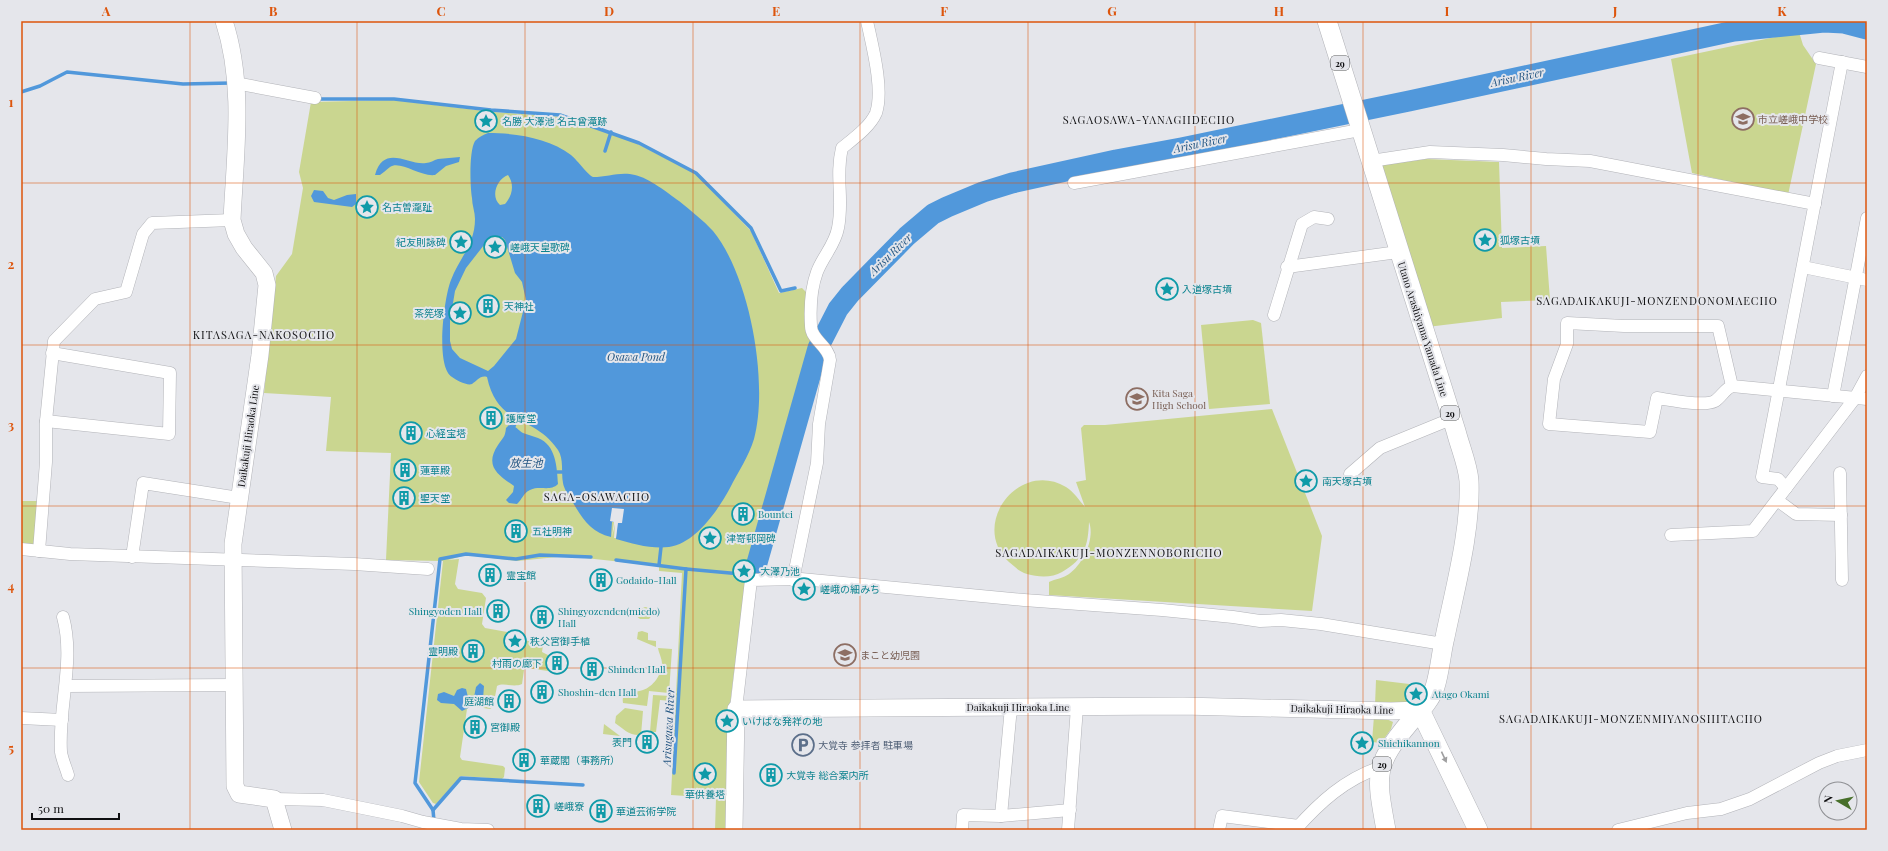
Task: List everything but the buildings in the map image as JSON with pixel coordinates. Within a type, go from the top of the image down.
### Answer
[{"type":"main road","name":"Daikakuji Hiraoka Line","points":[[224,21],[231,41],[238,128],[232,220],[236,234],[244,248],[264,273],[267,284],[260,355],[238,498],[233,561],[235,786],[239,794],[274,799]]},
{"type":"main road","name":"Utano Arashiyama Yamada Line","points":[[1327,21],[1469,479],[1469,502],[1460,565],[1435,688],[1420,710],[1392,744],[1385,755],[1381,767],[1379,789],[1386,830]]},
{"type":"main road","name":"Daikakuji Hiraoka Line","points":[[736,709],[1183,706],[1391,711],[1420,710]]},
{"type":"main road","points":[[734,830],[736,709]]},
{"type":"main road","points":[[1420,710],[1478,830]]},
{"type":"main road","points":[[274,799],[283,830]]},
{"type":"street","points":[[793,580],[817,464],[819,424],[830,360],[823,346],[811,329],[813,286],[817,271],[834,242],[838,228],[842,200],[838,178],[842,148],[862,132],[876,113],[878,97],[876,68],[868,21]]},
{"type":"street","points":[[1819,58],[1867,67]]},
{"type":"street","points":[[1786,488],[1778,479],[1762,477],[1842,62]]},
{"type":"street","points":[[235,83],[315,98]]},
{"type":"street","points":[[1074,183],[1357,118]]},
{"type":"street","points":[[1370,161],[1430,152],[1590,161],[1815,204]]},
{"type":"street","points":[[1274,315],[1287,267],[1302,224],[1314,217],[1328,219]]},
{"type":"street","points":[[1833,396],[1861,279],[1867,218]]},
{"type":"street","points":[[39,551],[46,462],[46,421],[54,341],[95,299],[126,292],[143,234],[152,223],[232,220]]},
{"type":"street","points":[[1287,267],[1398,252]]},
{"type":"street","points":[[1802,267],[1861,279]]},
{"type":"street","points":[[1732,386],[1718,326],[1624,326],[1567,323],[1567,344],[1554,379],[1549,424],[1650,432],[1657,398],[1707,403],[1716,400],[1726,389],[1732,386],[1867,399]]},
{"type":"street","points":[[46,421],[170,434],[170,373],[52,353]]},
{"type":"street","points":[[1671,535],[1753,531],[1855,398],[1867,376]]},
{"type":"street","points":[[1350,474],[1380,448],[1451,419]]},
{"type":"street","points":[[1840,473],[1842,580]]},
{"type":"street","points":[[132,557],[143,483],[238,498]]},
{"type":"street","points":[[1777,500],[1796,514],[1841,515]]},
{"type":"street","points":[[21,549],[132,557],[354,564],[428,569]]},
{"type":"street","points":[[736,709],[751,580],[801,580],[962,595],[1162,610],[1260,621],[1282,620],[1321,624],[1443,644]]},
{"type":"street","points":[[63,617],[67,631],[66,686],[62,720],[61,753],[68,775]]},
{"type":"street","points":[[66,686],[235,685]]},
{"type":"street","points":[[1001,816],[1011,707]]},
{"type":"street","points":[[1068,830],[1078,707]]},
{"type":"street","points":[[21,718],[62,720]]},
{"type":"street","points":[[1618,830],[1693,812],[1720,809],[1750,799],[1819,763],[1837,756],[1867,750]]},
{"type":"street","points":[[1219,830],[1222,816],[1297,828],[1334,791],[1366,772],[1381,767]]},
{"type":"street","points":[[274,799],[323,800],[402,816],[423,822],[461,828],[488,830]]},
{"type":"street","points":[[962,830],[963,815],[1001,816],[1070,810]]},
{"type":"green space","name":"市立嵯峨中学校","points":[[1799,32],[1803,45],[1816,64],[1788,195],[1692,173],[1671,59]]},
{"type":"green space","points":[[393,100],[494,112],[563,117],[630,140],[696,174],[751,231],[779,293],[802,288],[807,293],[815,344],[757,554],[746,575],[730,705],[726,830],[715,830],[716,798],[671,795],[682,573],[659,571],[659,566],[567,556],[517,561],[466,555],[448,560],[459,559],[455,584],[458,589],[482,593],[486,598],[482,624],[485,628],[519,634],[523,640],[540,643],[543,645],[542,652],[552,657],[550,669],[548,671],[527,668],[524,670],[522,684],[497,686],[493,707],[490,709],[470,706],[467,709],[460,757],[462,760],[503,766],[505,768],[504,777],[502,779],[461,776],[436,804],[433,803],[419,782],[443,561],[386,560],[391,453],[326,451],[331,397],[264,393],[276,276],[292,254],[303,188],[299,172],[311,102]]},
{"type":"green space","points":[[1426,159],[1499,162],[1502,248],[1546,246],[1550,300],[1501,302],[1502,318],[1427,327],[1376,166]]},
{"type":"green space","points":[[1253,320],[1261,323],[1270,404],[1209,409],[1201,325]]},
{"type":"green space","points":[[1272,409],[1322,536],[1312,611],[1049,595],[1049,582],[1065,577],[1084,557],[1091,535],[1089,522],[1088,538],[1084,551],[1076,562],[1058,574],[1036,576],[1022,572],[1009,562],[998,547],[994,531],[997,515],[1005,500],[1017,489],[1032,482],[1048,481],[1066,487],[1085,507],[1076,482],[1086,480],[1081,428],[1084,425],[1105,425]]},
{"type":"green space","points":[[21,501],[39,501],[35,546],[21,544]]},
{"type":"green space","points":[[645,607],[655,609],[655,612],[649,619],[640,619],[635,615],[637,611]]},
{"type":"green space","points":[[642,631],[648,633],[648,640],[656,641],[656,647],[637,639],[638,632]]},
{"type":"green space","points":[[658,648],[672,649],[669,693],[649,691],[647,706],[623,703],[624,696],[626,694],[643,690],[656,680],[662,668],[662,660]]},
{"type":"green space","points":[[1376,680],[1426,686],[1412,704],[1375,705]]},
{"type":"green space","points":[[653,695],[671,696],[671,701],[660,700],[656,732],[650,732]]},
{"type":"green space","points":[[625,708],[643,711],[641,735],[630,733],[615,723],[616,716]]},
{"type":"green space","points":[[1374,716],[1382,717],[1393,722],[1391,729],[1381,743],[1372,742]]},
{"type":"green space","points":[[604,724],[620,736],[603,734]]},
{"type":"water","name":"Osawa Pond","points":[[488,133],[521,135],[553,144],[571,155],[588,174],[593,177],[630,174],[646,179],[679,201],[701,219],[713,231],[726,251],[737,275],[746,302],[753,331],[759,389],[758,416],[752,445],[725,497],[705,524],[688,539],[679,544],[669,547],[649,547],[616,539],[617,522],[612,522],[611,537],[592,528],[583,518],[565,489],[560,454],[549,439],[508,413],[499,405],[492,393],[487,377],[482,377],[472,384],[467,384],[452,377],[447,371],[442,346],[442,331],[448,289],[454,272],[470,244],[474,228],[475,214],[472,201],[470,169],[473,146],[475,141]],"holes":[[[508,175],[512,186],[511,194],[505,204],[500,205],[495,197],[496,188],[501,180]],[[502,237],[505,240],[515,273],[522,282],[526,300],[516,339],[494,366],[488,371],[460,358],[452,349],[450,341],[450,321],[455,291],[466,268],[484,245],[493,243],[498,238]]]},
{"type":"water","points":[[460,157],[459,162],[446,166],[435,175],[423,174],[405,167],[394,165],[380,175],[375,175],[379,165],[384,160],[391,158],[398,158],[419,163],[429,163],[438,159]]},
{"type":"water","points":[[314,190],[323,191],[328,198],[334,200],[347,195],[356,194],[356,204],[352,207],[314,202],[311,196]]},
{"type":"water","name":"放生池","points":[[510,424],[523,433],[544,441],[549,446],[554,457],[558,477],[558,484],[552,488],[537,488],[530,490],[517,504],[509,503],[506,500],[513,492],[514,486],[498,474],[492,459],[494,452],[504,436],[506,428]]},
{"type":"water","points":[[480,683],[484,686],[483,699],[490,706],[472,706],[462,711],[454,704],[441,703],[437,700],[438,694],[444,692],[454,696],[457,690],[462,688],[466,689],[469,701],[473,702],[476,687]]},
{"type":"pier","points":[[612,508],[624,509],[622,523],[618,523],[616,538],[614,538],[615,524],[612,537],[614,522],[610,521]]},
{"type":"waterway","name":"Arisu River","points":[[757,563],[818,348],[838,309],[850,294],[907,236],[933,214],[947,207],[983,192],[1012,183],[1116,160],[1409,101],[1734,31],[1824,22],[1844,23],[1867,29]]},
{"type":"waterway","points":[[21,92],[40,86],[67,72],[183,84],[231,83]]},
{"type":"waterway","points":[[317,99],[394,99],[491,110],[560,115],[639,143],[696,173],[751,228],[781,291],[795,288]]},
{"type":"waterway","points":[[605,151],[611,132]]},
{"type":"waterway","points":[[514,426],[517,419]]},
{"type":"waterway","points":[[557,472],[562,472]]},
{"type":"waterway","points":[[659,565],[661,547]]},
{"type":"waterway","points":[[433,810],[415,783],[440,559],[466,554],[516,559],[540,555],[591,557]]},
{"type":"waterway","points":[[616,560],[686,569]]},
{"type":"waterway","name":"Arisugawa River","points":[[674,773],[686,569],[741,574]]},
{"type":"waterway","name":"Arisugawa River","points":[[434,821],[433,810],[461,778],[583,785]]},
{"type":"place","name":"市立嵯峨中学校","points":[[1743,119]]},
{"type":"place","name":"名勝 大澤池 名古曾滝跡","points":[[486,121]]},
{"type":"place","name":"名古曽瀧趾","points":[[367,207]]},
{"type":"place","name":"狐塚古墳","points":[[1485,240]]},
{"type":"place","name":"紀友則詠碑","points":[[461,242]]},
{"type":"place","name":"嵯峨天皇歌碑","points":[[495,247]]},
{"type":"place","name":"入道塚古墳","points":[[1167,289]]},
{"type":"place","name":"天神社","points":[[488,306]]},
{"type":"place","name":"茶筅塚","points":[[460,313]]},
{"type":"place","name":"Kita Saga High School","points":[[1137,399]]},
{"type":"place","name":"護摩堂","points":[[491,418]]},
{"type":"place","name":"心経宝塔","points":[[411,433]]},
{"type":"place","name":"蓮華殿","points":[[405,470]]},
{"type":"place","name":"南天塚古墳","points":[[1306,481]]},
{"type":"place","name":"聖天堂","points":[[404,498]]},
{"type":"place","name":"Bountei","points":[[743,514]]},
{"type":"place","name":"五社明神","points":[[516,531]]},
{"type":"place","name":"津嵜邨岡碑","points":[[710,538]]},
{"type":"place","name":"大澤乃池","points":[[744,571]]},
{"type":"place","name":"霊宝館","points":[[490,575]]},
{"type":"place","name":"Godaido-Hall","points":[[601,580]]},
{"type":"place","name":"嵯峨の細みち","points":[[804,589]]},
{"type":"place","name":"Shingyoden Hall","points":[[498,611]]},
{"type":"place","name":"Shingyozenden(miedo) Hall","points":[[542,617]]},
{"type":"place","name":"秩父宮御手植","points":[[515,641]]},
{"type":"place","name":"霊明殿","points":[[473,651]]},
{"type":"place","name":"まこと幼児園","points":[[845,655]]},
{"type":"place","name":"村雨の廊下","points":[[557,663]]},
{"type":"place","name":"Shinden Hall","points":[[592,669]]},
{"type":"place","name":"Shoshin-den Hall","points":[[542,692]]},
{"type":"place","name":"Atago Okami","points":[[1416,694]]},
{"type":"place","name":"庭湖館","points":[[509,701]]},
{"type":"place","name":"いけばな発祥の地","points":[[727,721]]},
{"type":"place","name":"宮御殿","points":[[475,727]]},
{"type":"place","name":"表門","points":[[647,742]]},
{"type":"place","name":"Shichikannon","points":[[1362,743]]},
{"type":"place","name":"大覚寺 参拝者 駐車場","points":[[803,745]]},
{"type":"place","name":"華蔵閣（事務所）","points":[[524,760]]},
{"type":"place","name":"華供養塔","points":[[705,774]]},
{"type":"place","name":"大覚寺 総合案内所","points":[[771,775]]},
{"type":"place","name":"嵯峨寮","points":[[538,806]]},
{"type":"place","name":"華道芸術学院","points":[[601,811]]},
{"type":"district","name":"SAGAOSAWA-YANAGIIDECHO","points":[[1149,119]]},
{"type":"district","name":"SAGADAIKAKUJI-MONZENDONOMAECHO","points":[[1657,300]]},
{"type":"district","name":"KITASAGA-NAKOSOCHO","points":[[264,334]]},
{"type":"district","name":"SAGA-OSAWACHO","points":[[597,496]]},
{"type":"district","name":"SAGADAIKAKUJI-MONZENNOBORICHO","points":[[1109,552]]},
{"type":"district","name":"SAGADAIKAKUJI-MONZENMIYANOSHITACHO","points":[[1631,718]]}]
